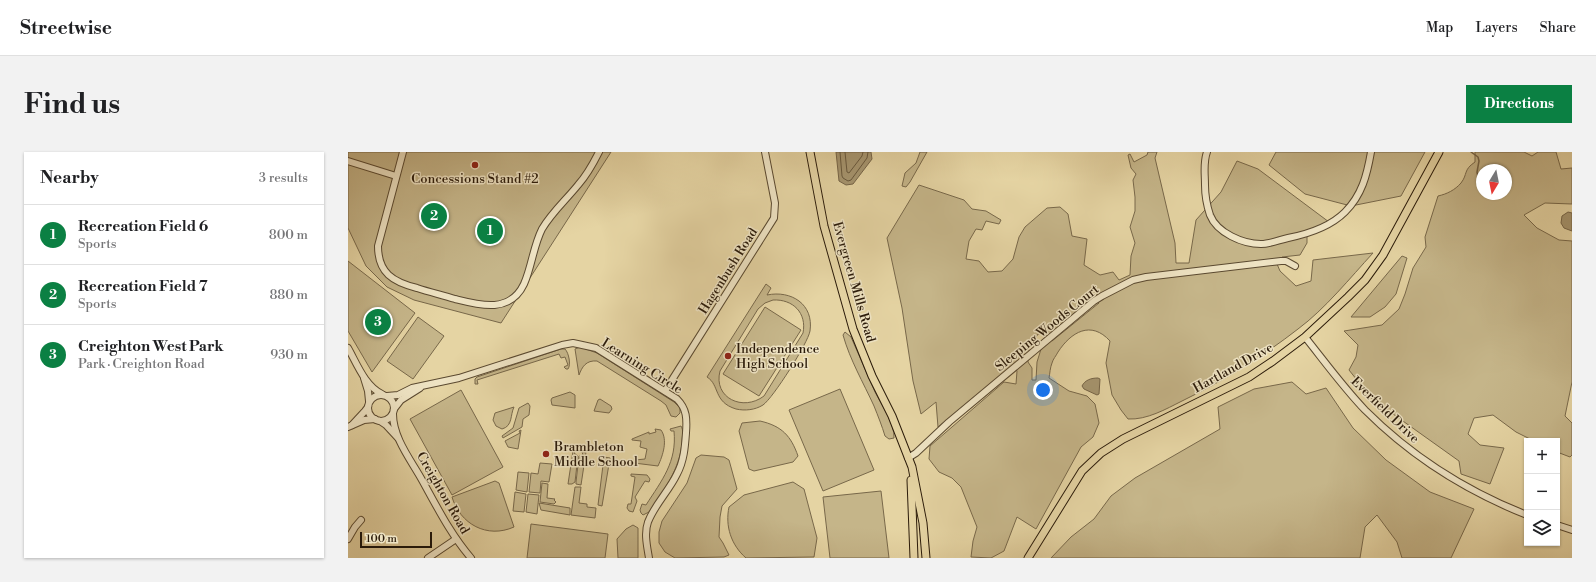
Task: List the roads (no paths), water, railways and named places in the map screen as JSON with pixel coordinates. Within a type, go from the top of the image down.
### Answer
[{"type":"main road","name":"Evergreen Mills Road","points":[[810,152],[824,226],[852,329],[872,376],[892,416],[915,478],[923,523],[926,558]]},
{"type":"main road","name":"Hartland Drive","points":[[1028,558],[1082,471],[1101,453],[1123,439],[1249,377],[1305,337],[1348,297],[1365,280],[1376,265],[1396,233],[1439,152]]},
{"type":"main road","name":"Evergreen Mills Road","points":[[908,458],[912,502],[914,558]]},
{"type":"main road","points":[[912,502],[919,528],[922,558]]},
{"type":"street","points":[[403,152],[378,246],[381,265],[386,273],[401,284],[473,304],[492,306],[509,300],[522,288],[542,229],[555,210],[586,175],[600,152]]},
{"type":"street","name":"Hagenbush Road","points":[[665,391],[774,218],[775,204],[765,152]]},
{"type":"street","points":[[1207,152],[1204,171],[1210,216],[1219,228],[1229,234],[1242,241],[1260,244],[1297,237],[1320,229],[1338,219],[1346,212],[1362,189],[1367,175],[1371,152]]},
{"type":"street","points":[[348,161],[396,176]]},
{"type":"street","name":"Sleeping Woods Court","points":[[908,458],[916,453],[949,422],[1094,301],[1133,280],[1169,273],[1281,261],[1286,261],[1295,266]]},
{"type":"street","name":"Everfield Drive","points":[[1305,337],[1365,409],[1410,450],[1460,484],[1524,514]]},
{"type":"street","name":"Learning Circle","points":[[385,395],[398,395],[412,388],[459,378],[573,343],[596,348],[665,391],[680,402],[686,413],[684,454],[677,475],[646,528],[649,558]]},
{"type":"street","name":"Creighton Road","points":[[348,348],[362,373],[373,388],[392,401],[393,421],[398,438]]},
{"type":"street","name":"Creighton Road","points":[[362,373],[368,391],[369,414],[386,425],[398,438],[456,539],[471,558]]},
{"type":"street","name":"Learning Circle","points":[[393,411],[401,400],[421,387]]},
{"type":"street","points":[[350,426],[365,411],[375,396],[385,395]]},
{"type":"street","points":[[350,426],[364,420],[387,419],[393,411]]},
{"type":"street","points":[[348,539],[361,520]]},
{"type":"street","points":[[1560,526],[1571,530]]},
{"type":"street","points":[[428,558],[456,539]]},
{"type":"street","name":"Learning Circle","points":[[647,546],[652,558]]},
{"type":"water","points":[[836,152],[871,152],[872,159],[853,184],[846,185],[839,181]]},
{"type":"water","points":[[1568,212],[1572,213],[1572,231],[1564,228],[1561,223],[1562,216]]},
{"type":"water","points":[[1100,379],[1099,394],[1097,395],[1084,389],[1082,386],[1088,380]]},
{"type":"waterway","points":[[1471,152],[1478,157],[1478,164]]},
{"type":"place","name":"Concessions Stand #2","points":[[475,165]]},
{"type":"place","name":"Recreation Field 7","points":[[434,216]]},
{"type":"place","name":"Recreation Field 6","points":[[490,231]]},
{"type":"place","name":"Creighton West Park","points":[[378,322]]},
{"type":"place","name":"Independence High School","points":[[728,356]]},
{"type":"place","name":"Brambleton Middle School","points":[[546,454]]}]
